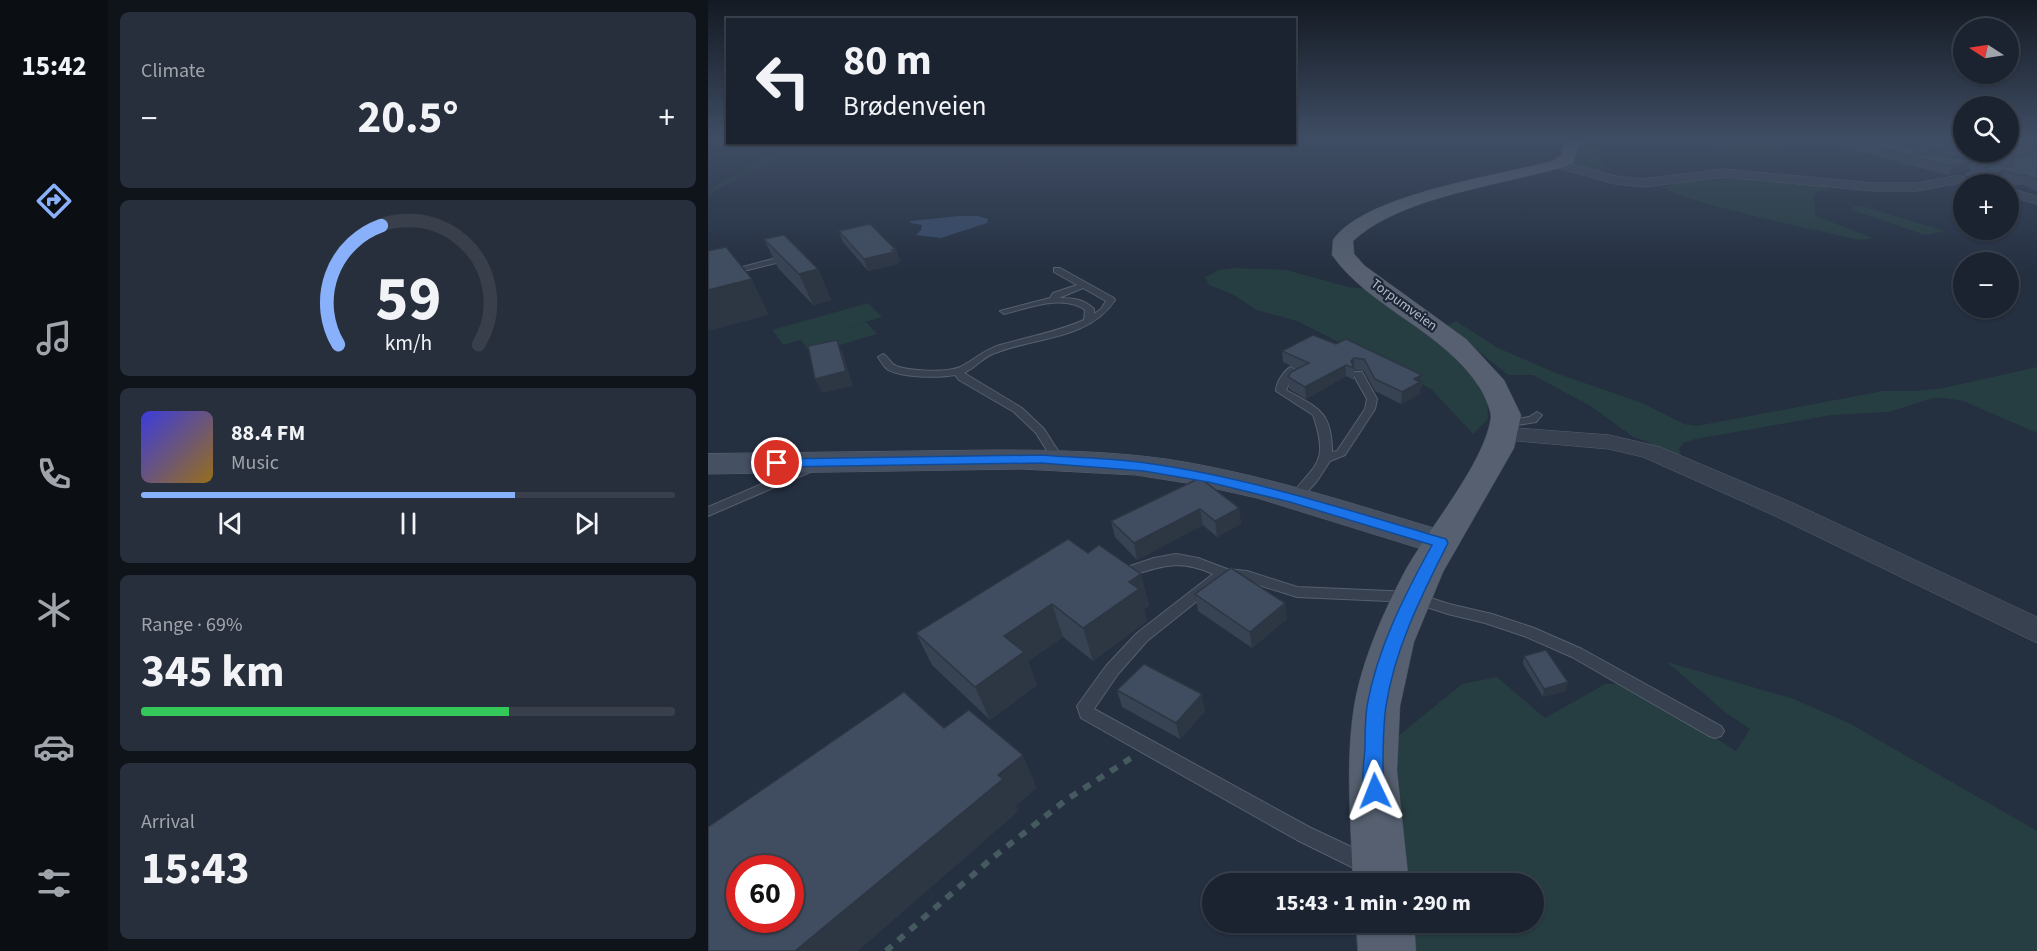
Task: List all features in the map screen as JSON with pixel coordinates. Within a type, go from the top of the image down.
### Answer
[{"type":"main road","name":"Torpumveien","points":[[1478,184],[1388,211],[1354,229],[1343,240],[1341,249],[1345,258],[1357,271],[1457,345],[1474,362],[1499,396],[1515,424]]},
{"type":"main road","points":[[1381,873],[1373,771],[1377,706],[1393,642],[1412,597],[1441,543],[1515,424]]},
{"type":"main road","points":[[708,464],[1058,460],[1167,469],[1294,499],[1441,543]]},
{"type":"main road","points":[[1385,933],[1387,951]]},
{"type":"street","points":[[1845,184],[1873,187],[1916,187],[1930,184]]},
{"type":"street","points":[[2019,193],[2037,200]]},
{"type":"street","points":[[1515,424],[1651,452],[1783,509],[2037,631]]},
{"type":"lane","points":[[708,278],[773,261]]},
{"type":"lane","points":[[883,357],[891,367],[901,370],[957,372],[991,352],[1088,320],[1104,312],[1111,300],[1058,270]]},
{"type":"lane","points":[[1053,301],[1056,295],[1084,285]]},
{"type":"lane","points":[[1004,311],[1053,301],[1075,301],[1085,304],[1090,309],[1088,320]]},
{"type":"lane","points":[[1291,370],[1281,391],[1318,413],[1325,438],[1326,458],[1316,476],[1294,499]]},
{"type":"lane","points":[[957,372],[963,378],[1017,410],[1040,431],[1058,460]]},
{"type":"lane","points":[[1326,458],[1341,453],[1370,409],[1372,399],[1358,374]]},
{"type":"lane","points":[[708,512],[823,462]]},
{"type":"lane","points":[[1126,572],[1153,562],[1182,557],[1198,560],[1225,574],[1247,576],[1297,592],[1412,597],[1448,609],[1487,618],[1577,653],[1715,731]]},
{"type":"lane","points":[[1225,574],[1211,582],[1142,637],[1112,670],[1085,706],[1087,713],[1146,748],[1304,834],[1356,873]]},
{"type":"path","points":[[886,951],[991,859],[1066,800],[1146,748]]},
{"type":"green space","points":[[718,184],[727,184],[708,194],[708,190]]},
{"type":"green space","points":[[1671,184],[1825,186],[1829,190],[1818,191],[1813,196],[1816,216],[1873,238],[1861,240],[1756,216],[1695,200],[1664,187]]},
{"type":"green space","points":[[1862,206],[1945,231],[1925,235],[1852,210],[1853,207]]},
{"type":"green space","points":[[1235,268],[1286,270],[1349,287],[1369,289],[1437,338],[1472,373],[1487,394],[1488,419],[1473,434],[1431,389],[1297,321],[1256,310],[1234,295],[1209,285],[1205,277],[1219,270]]},
{"type":"green space","points":[[868,303],[882,317],[821,335],[866,322],[877,334],[811,354],[801,340],[783,345],[772,330]]},
{"type":"green space","points":[[1456,321],[1498,348],[1556,373],[1642,403],[1684,424],[1696,426],[1883,391],[1943,388],[2037,367],[2037,433],[1963,401],[1933,398],[1889,412],[1832,415],[1696,439],[1683,443],[1679,449],[1681,455],[1667,453],[1658,451],[1648,442],[1633,437],[1592,407],[1533,375],[1508,375],[1447,326]]},
{"type":"green space","points":[[1667,662],[1794,699],[1851,724],[2037,831],[2037,951],[1408,951],[1406,933],[1544,933],[1544,873],[1399,873],[1392,741],[1462,684],[1497,677],[1545,718],[1605,684],[1631,683],[1736,751],[1750,729],[1726,713]]},
{"type":"water","points":[[978,216],[988,219],[987,223],[941,238],[916,235],[922,225],[910,221]]},
{"type":"building","points":[[870,224],[896,250],[892,250],[894,252],[864,259],[839,231]]},
{"type":"building","points":[[784,235],[818,269],[799,274],[764,239]]},
{"type":"building","points":[[726,247],[752,279],[708,290],[708,251]]},
{"type":"building","points":[[1313,335],[1336,344],[1346,339],[1422,375],[1414,379],[1420,382],[1402,392],[1375,379],[1364,359],[1354,358],[1351,361],[1354,368],[1346,365],[1305,387],[1288,377],[1291,372],[1309,363],[1282,351]]},
{"type":"building","points":[[837,340],[846,371],[815,379],[808,346]]},
{"type":"building","points":[[1200,478],[1239,508],[1215,521],[1200,509],[1134,543],[1111,521]]},
{"type":"building","points":[[1068,539],[1088,553],[1099,545],[1141,574],[1129,582],[1139,589],[1083,628],[1052,604],[1004,636],[1024,652],[975,687],[916,633]]},
{"type":"building","points":[[1231,568],[1285,603],[1250,632],[1195,594]]},
{"type":"building","points":[[1546,650],[1568,682],[1544,689],[1524,656]]},
{"type":"building","points":[[1144,664],[1202,694],[1176,723],[1117,690]]},
{"type":"building","points":[[904,692],[944,728],[969,710],[1023,755],[998,775],[1003,779],[795,951],[708,951],[708,827]]},
{"type":"route","points":[[777,463],[1041,459],[1144,466],[1209,478],[1294,499],[1441,543],[1424,572],[1393,642],[1377,706],[1373,771],[1375,791]]}]
